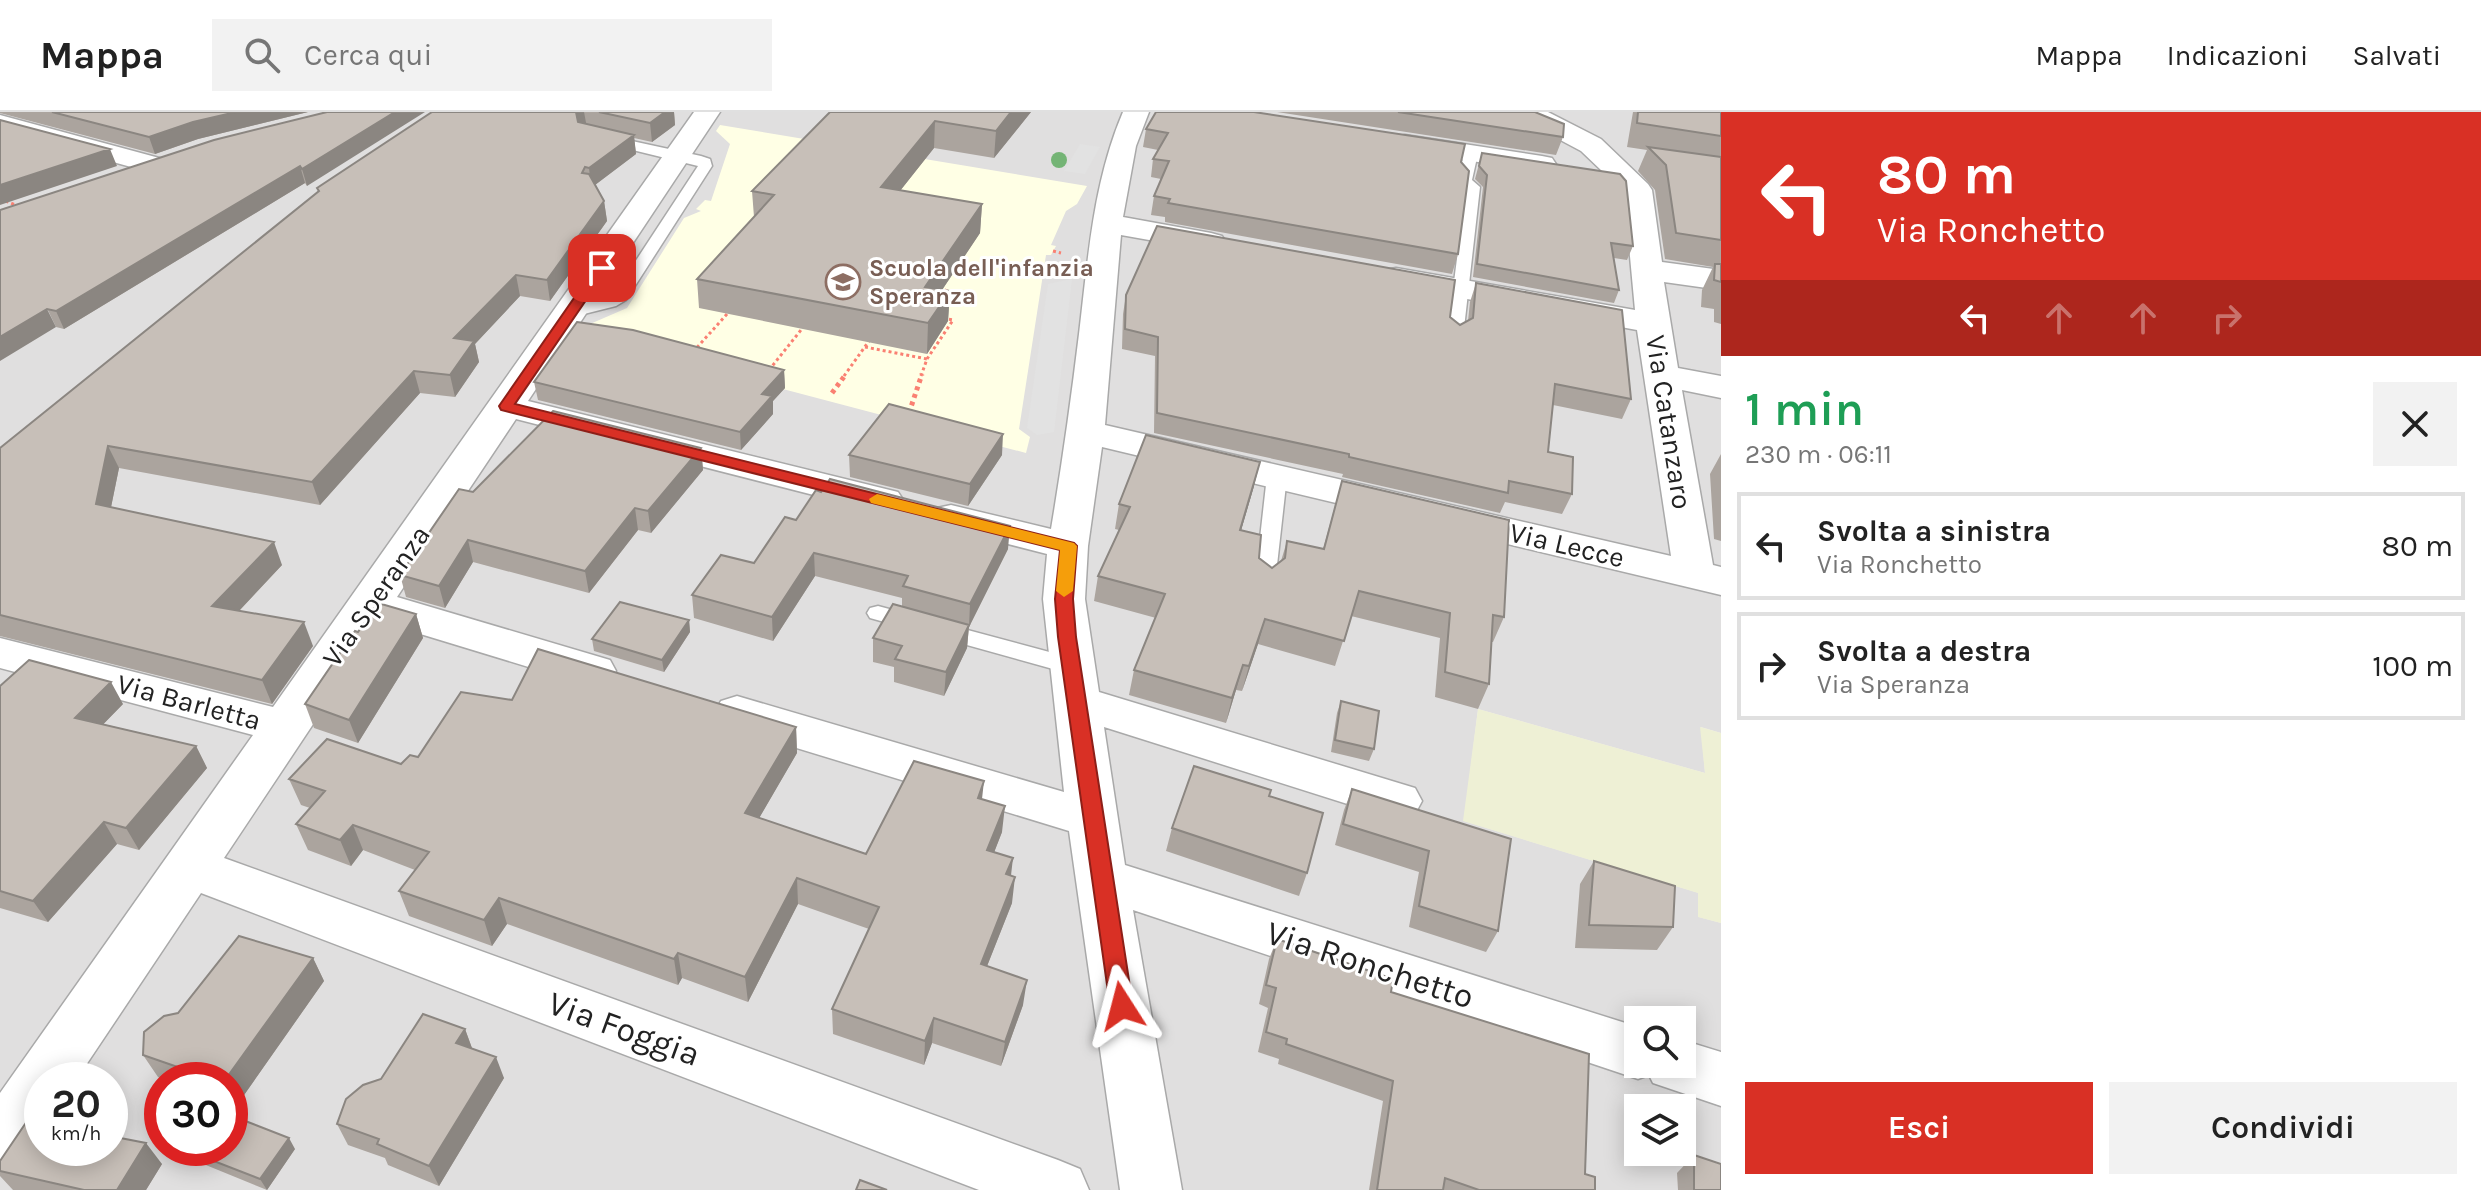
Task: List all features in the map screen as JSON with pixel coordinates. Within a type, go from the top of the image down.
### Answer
[{"type":"street","name":"Via Speranza","points":[[56,1062],[707,112]]},
{"type":"street","points":[[1136,112],[1122,146],[1107,223],[1086,432],[1068,546],[1064,599],[1092,819],[1151,1190]]},
{"type":"street","points":[[1528,112],[1567,130],[1601,154],[1635,169]]},
{"type":"street","points":[[0,123],[153,165]]},
{"type":"street","points":[[1377,139],[1570,168],[1635,169]]},
{"type":"street","points":[[104,184],[183,156]]},
{"type":"street","name":"Via Catanzaro","points":[[1635,169],[1653,323],[1707,578]]},
{"type":"street","points":[[1107,223],[1243,248]]},
{"type":"street","points":[[1648,270],[1721,280]]},
{"type":"street","points":[[1366,271],[1653,323]]},
{"type":"street","points":[[1663,376],[1721,387]]},
{"type":"street","points":[[506,406],[1068,546]]},
{"type":"street","name":"Via Lecce","points":[[1086,432],[1707,578]]},
{"type":"street","points":[[370,604],[636,683]]},
{"type":"street","name":"Via Barletta","points":[[0,653],[286,727]]},
{"type":"street","points":[[1074,684],[1398,801]]},
{"type":"street","points":[[697,701],[1092,819]]},
{"type":"street","name":"Via Foggia","points":[[190,867],[1058,1190]]},
{"type":"street","name":"Via Ronchetto","points":[[1101,878],[1624,1048]]},
{"type":"street","points":[[1696,1071],[1721,1079]]},
{"type":"street","name":"Via Speranza","points":[[0,1143],[24,1108]]},
{"type":"lane","points":[[601,138],[678,155]]},
{"type":"lane","points":[[1455,337],[1473,187],[1465,181],[1471,153]]},
{"type":"lane","points":[[1265,583],[1277,476]]},
{"type":"lane","points":[[878,613],[1074,684]]},
{"type":"path","points":[[0,199],[26,209]]},
{"type":"path","points":[[1053,251],[1061,253]]},
{"type":"path","points":[[936,306],[948,287]]},
{"type":"path","points":[[690,355],[727,314]]},
{"type":"path","points":[[909,413],[927,359],[953,320],[930,316]]},
{"type":"path","points":[[765,375],[808,321]]},
{"type":"path","points":[[832,393],[870,341]]},
{"type":"path","points":[[865,347],[927,359]]},
{"type":"shaded area","points":[[0,112],[1721,112],[1721,733],[1701,727],[1705,773],[1478,709],[1464,821],[1699,893],[1699,917],[1721,923],[1721,1190],[0,1190]]},
{"type":"shaded area","name":"Scuola dell'infanzia Speranza","points":[[720,125],[1087,186],[1077,204],[1066,211],[1051,245],[1056,246],[1051,255],[1046,255],[1019,429],[1030,437],[1026,453],[612,344],[590,324],[627,308],[684,218],[701,211],[696,209],[705,200],[711,201],[730,144],[716,131]]},
{"type":"shaded area","points":[[1080,144],[1100,147],[1085,174],[1064,171]]},
{"type":"shaded area","points":[[1072,279],[1054,432],[1037,435],[1027,428],[1048,284]]},
{"type":"shaded area","points":[[1478,709],[1705,773],[1700,727],[1721,733],[1721,923],[1698,917],[1698,893],[1463,821]]},
{"type":"building","points":[[52,112],[236,112],[149,137]]},
{"type":"building","points":[[327,112],[395,112],[56,311],[47,309],[0,337],[0,210],[214,140]]},
{"type":"building","points":[[432,112],[576,112],[578,122],[634,135],[589,168],[585,167],[582,173],[589,174],[604,201],[547,280],[516,275],[454,338],[474,341],[450,375],[414,371],[312,482],[108,446],[96,504],[274,542],[212,606],[304,622],[262,680],[0,615],[0,448],[319,191],[317,188]]},
{"type":"building","points":[[599,112],[665,112],[650,123]]},
{"type":"building","points":[[830,112],[1011,112],[996,131],[935,121],[881,187],[982,204],[925,287],[950,291],[928,323],[697,279],[774,195],[752,191]]},
{"type":"building","points":[[1156,112],[1254,112],[1465,144],[1461,162],[1469,171],[1458,254],[1168,203],[1170,199],[1154,196],[1169,161],[1153,159],[1168,133],[1146,129]]},
{"type":"building","points":[[1398,112],[1535,112],[1564,124],[1563,137]]},
{"type":"building","points":[[1638,112],[1721,112],[1721,136],[1637,123]]},
{"type":"building","points":[[0,120],[110,149],[0,185]]},
{"type":"building","points":[[1648,147],[1721,157],[1721,240],[1676,233],[1666,165]]},
{"type":"building","points":[[1482,153],[1620,174],[1626,181],[1633,246],[1611,243],[1619,290],[1477,264],[1487,175],[1479,166]]},
{"type":"building","points":[[1157,226],[1455,280],[1450,317],[1460,325],[1473,318],[1476,283],[1622,310],[1631,399],[1555,384],[1548,452],[1573,457],[1572,494],[1509,481],[1508,493],[1349,457],[1349,454],[1157,413],[1158,337],[1125,329],[1126,295]]},
{"type":"building","points":[[1715,264],[1721,264],[1721,282],[1714,280]]},
{"type":"building","points":[[577,322],[633,330],[784,370],[762,394],[772,396],[740,432],[534,382]]},
{"type":"building","points":[[889,404],[1003,434],[970,484],[849,455]]},
{"type":"building","points":[[553,411],[701,448],[648,511],[635,508],[585,571],[468,540],[439,586],[400,575],[459,489],[473,492]]},
{"type":"building","points":[[1146,435],[1260,462],[1240,530],[1261,535],[1259,558],[1272,568],[1285,558],[1287,541],[1324,549],[1342,481],[1509,520],[1504,617],[1493,615],[1489,684],[1445,672],[1450,613],[1359,591],[1344,641],[1265,619],[1249,666],[1243,665],[1232,698],[1134,670],[1165,594],[1098,576],[1130,507],[1119,504]]},
{"type":"building","points":[[830,479],[1010,526],[970,604],[903,586],[908,576],[814,553],[772,617],[692,595],[721,555],[754,563],[785,517],[796,520],[816,490],[821,492]]},
{"type":"building","points":[[620,602],[689,620],[662,660],[592,639]]},
{"type":"building","points":[[378,603],[416,614],[349,720],[305,704],[355,631],[358,632]]},
{"type":"building","points":[[893,604],[969,625],[946,672],[895,659],[902,646],[873,638]]},
{"type":"building","points":[[538,649],[796,727],[745,813],[866,854],[914,761],[984,781],[978,798],[1005,806],[987,850],[1013,858],[1006,874],[1015,877],[981,964],[1027,980],[1005,1042],[934,1018],[925,1041],[832,1009],[879,907],[797,878],[745,977],[678,953],[674,959],[499,898],[484,920],[399,891],[429,852],[353,825],[340,840],[296,824],[325,791],[289,779],[327,739],[401,764],[410,755],[418,757],[461,692],[512,700]]},
{"type":"building","points":[[29,660],[111,682],[75,718],[196,746],[126,828],[104,822],[33,901],[0,891],[0,686]]},
{"type":"building","points":[[1341,701],[1379,711],[1374,749],[1335,740]]},
{"type":"building","points":[[1194,766],[1271,790],[1269,796],[1323,813],[1307,873],[1172,828]]},
{"type":"building","points":[[1352,789],[1511,839],[1498,931],[1419,906],[1429,851],[1343,824]]},
{"type":"building","points":[[1594,861],[1675,886],[1673,927],[1589,925]]},
{"type":"building","points":[[239,936],[313,958],[238,1062],[163,1062],[143,1055],[144,1032],[164,1016],[178,1013]]},
{"type":"building","points":[[1277,939],[1393,979],[1391,992],[1589,1054],[1585,1174],[1595,1177],[1595,1190],[1479,1190],[1445,1178],[1443,1190],[1377,1190],[1393,1081],[1286,1044],[1287,1039],[1266,1032],[1276,988],[1266,985]]},
{"type":"building","points":[[423,1014],[465,1029],[456,1043],[496,1057],[429,1166],[377,1144],[379,1139],[337,1124],[346,1099],[363,1085],[381,1079]]},
{"type":"building","points":[[248,1122],[289,1138],[260,1179],[227,1166],[248,1166]]},
{"type":"building","points":[[24,1126],[24,1166],[128,1166],[128,1140],[144,1143],[117,1190],[84,1190],[0,1171],[0,1161]]},
{"type":"building","points":[[1696,1156],[1721,1164],[1721,1190],[1694,1190]]},
{"type":"building","points":[[860,1180],[887,1190],[856,1190]]},
{"type":"slow traffic","points":[[877,499],[1068,546],[1064,591]]},
{"type":"place","name":"Scuola dell'infanzia Speranza","points":[[843,282]]},
{"type":"route","points":[[602,268],[506,406],[1068,546],[1064,599],[1067,637],[1122,1006]]}]
